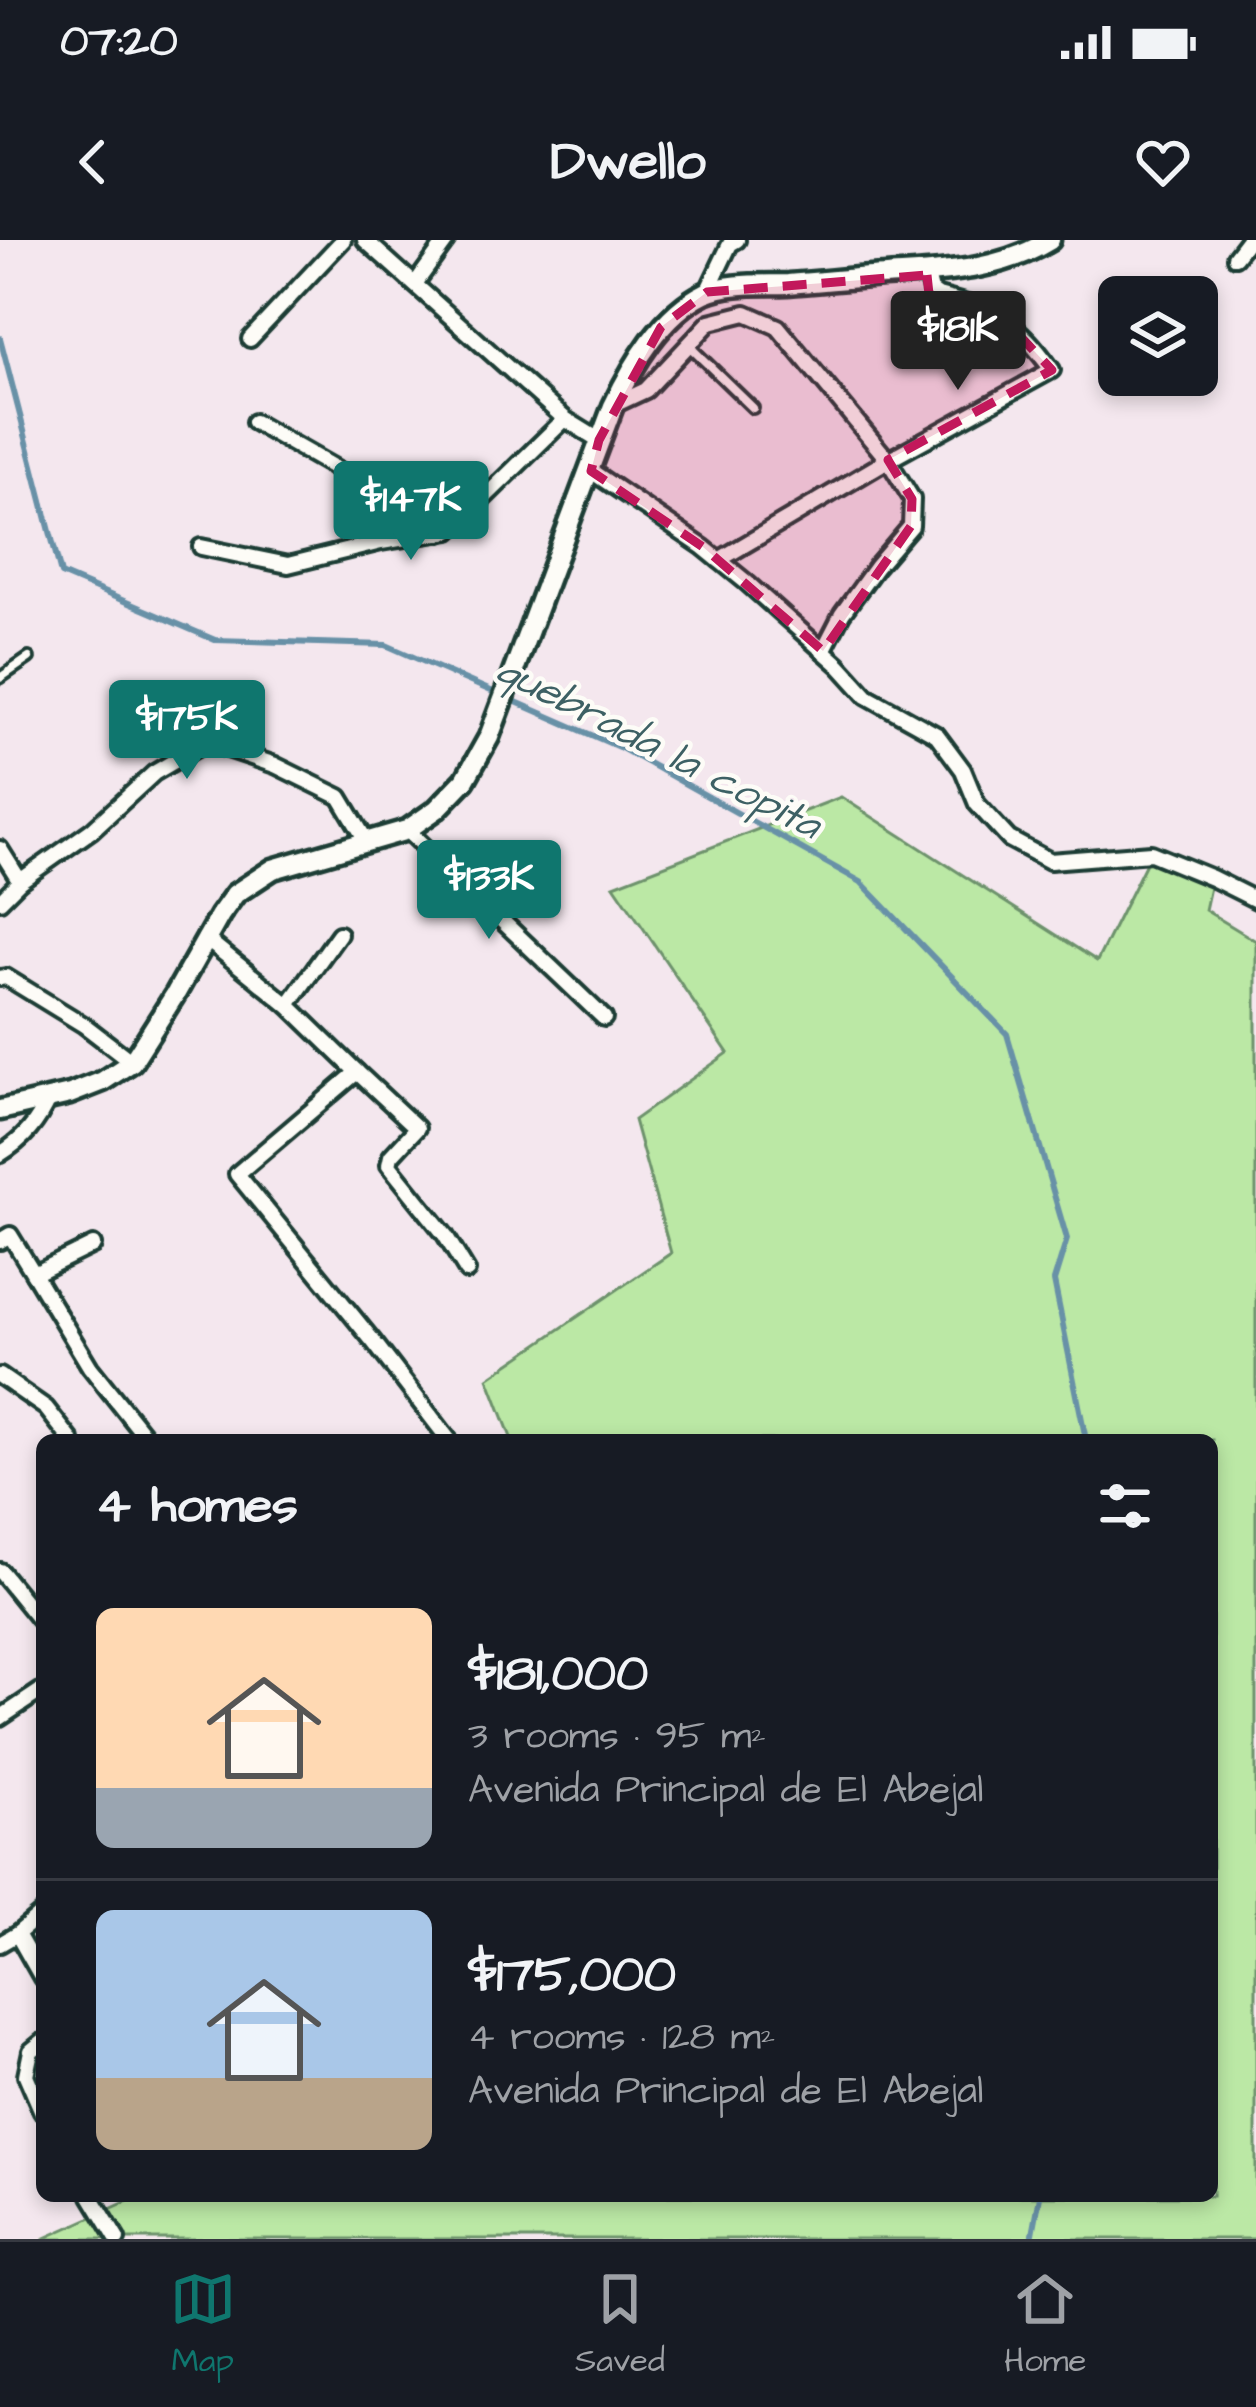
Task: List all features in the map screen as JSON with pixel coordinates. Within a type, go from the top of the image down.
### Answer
[{"type":"main road","points":[[0,1110],[70,1094],[132,1062],[236,895],[273,869],[407,830],[437,809],[465,780],[489,737],[613,406],[661,327],[706,292],[927,275],[985,266],[1027,254],[1050,240]]},
{"type":"street","points":[[250,339],[343,240]]},
{"type":"street","points":[[365,240],[565,419],[599,440]]},
{"type":"street","points":[[415,284],[446,240]]},
{"type":"street","points":[[706,292],[730,244],[737,240]]},
{"type":"street","points":[[1235,257],[1248,240]]},
{"type":"street","points":[[719,560],[1052,370],[1016,326],[989,311],[938,296],[931,291],[927,275]]},
{"type":"street","points":[[613,406],[646,390],[710,322],[746,313],[778,327],[888,460],[912,499],[911,526],[842,614],[823,651]]},
{"type":"street","points":[[201,547],[288,565],[450,531],[565,419]]},
{"type":"street","points":[[254,422],[442,533]]},
{"type":"street","points":[[591,471],[719,560],[867,696],[937,735],[963,770],[977,804],[1009,839],[1050,861],[1151,853],[1256,900]]},
{"type":"street","points":[[0,902],[20,881],[92,830],[154,773],[208,742],[275,765],[340,797],[367,842]]},
{"type":"street","points":[[407,830],[604,1018]]},
{"type":"street","points":[[0,849],[20,881]]},
{"type":"street","points":[[288,1005],[339,934]]},
{"type":"street","points":[[205,938],[288,1005],[416,1128],[391,1156],[389,1165],[445,1235],[467,1271]]},
{"type":"street","points":[[2,974],[84,1025],[132,1062]]},
{"type":"street","points":[[357,1072],[236,1174],[443,1434]]},
{"type":"street","points":[[0,1154],[18,1143],[40,1118],[49,1097]]},
{"type":"street","points":[[3,1233],[34,1274],[90,1367],[143,1434]]},
{"type":"street","points":[[34,1274],[93,1244]]},
{"type":"street","points":[[0,1376],[46,1408],[66,1434]]},
{"type":"street","points":[[0,1571],[36,1616]]},
{"type":"street","points":[[0,1718],[36,1694]]},
{"type":"street","points":[[0,1944],[36,1918]]},
{"type":"street","points":[[17,1934],[36,1967]]},
{"type":"street","points":[[36,2047],[26,2075],[36,2098]]},
{"type":"street","points":[[94,2202],[116,2239]]},
{"type":"lane","points":[[687,344],[753,408]]},
{"type":"lane","points":[[0,678],[29,658]]},
{"type":"highlighted area","points":[[927,275],[929,294],[1002,317],[1052,370],[888,460],[912,499],[911,526],[823,651],[703,547],[591,471],[599,440],[661,327],[707,292]]},
{"type":"green space","points":[[841,797],[1097,961],[1151,853],[1212,878],[1205,910],[1256,941],[1256,2239],[43,2239],[126,2202],[1218,2202],[1218,1434],[510,1434],[488,1378],[671,1253],[634,1120],[728,1053],[614,885]]},
{"type":"waterway","name":"quebrada la copita","points":[[0,338],[61,574],[215,640],[386,645],[621,748],[861,882],[1007,1034],[1067,1239],[1054,1281],[1085,1434]]},
{"type":"waterway","name":"quebrada la copita","points":[[1032,2239],[1039,2202]]}]
